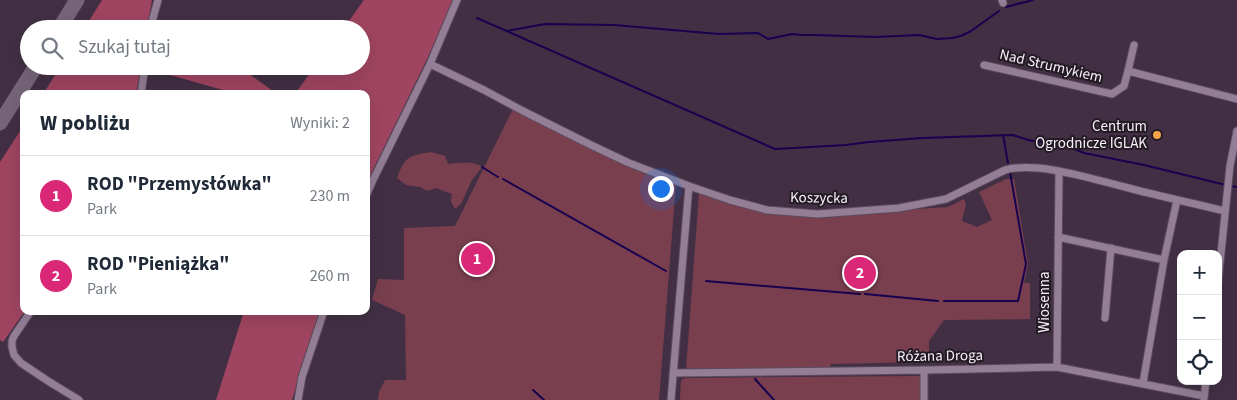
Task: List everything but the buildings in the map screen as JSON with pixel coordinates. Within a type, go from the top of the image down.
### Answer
[{"type":"street","points":[[152,20],[158,0]]},
{"type":"street","points":[[370,187],[430,64],[458,0]]},
{"type":"street","name":"Nad Strumykiem","points":[[984,65],[1112,94],[1124,86],[1134,45]]},
{"type":"street","name":"Koszycka","points":[[430,64],[629,163],[688,186],[767,210],[818,214],[899,208],[946,199],[1005,170],[1028,168],[1059,171],[1225,211]]},
{"type":"street","points":[[1128,71],[1237,99]]},
{"type":"street","points":[[142,90],[144,75]]},
{"type":"street","points":[[1221,250],[1228,180],[1237,131]]},
{"type":"street","name":"Wiosenna","points":[[1057,367],[1059,171]]},
{"type":"street","points":[[671,400],[688,186]]},
{"type":"street","points":[[1143,383],[1164,260],[1177,200]]},
{"type":"street","points":[[1058,237],[1164,260]]},
{"type":"street","points":[[1105,318],[1112,248]]},
{"type":"street","points":[[28,315],[12,341],[14,355],[48,382],[79,400]]},
{"type":"street","points":[[298,400],[302,377],[323,315]]},
{"type":"street","name":"Różana Droga","points":[[673,373],[1057,367],[1143,383],[1204,398]]},
{"type":"street","points":[[924,370],[924,400]]},
{"type":"street","points":[[1204,398],[1206,385]]},
{"type":"shaded area","points":[[102,0],[152,0],[149,20],[90,20]]},
{"type":"shaded area","points":[[364,0],[453,0],[428,57],[370,177],[370,90],[298,90],[309,75],[370,75],[370,20],[350,20]]},
{"type":"shaded area","points":[[55,75],[139,75],[137,90],[46,90]]},
{"type":"shaded area","points":[[170,75],[251,75],[271,90],[223,90]]},
{"type":"shaded area","points":[[513,109],[676,184],[659,400],[378,400],[379,392],[385,380],[406,380],[405,315],[372,300],[378,279],[404,280],[404,228],[455,226]]},
{"type":"shaded area","points":[[20,131],[20,315],[22,315],[3,342],[0,340],[0,162]]},
{"type":"shaded area","points":[[431,152],[445,156],[448,164],[470,163],[482,167],[472,180],[461,204],[455,209],[451,202],[452,194],[436,188],[427,191],[420,187],[406,185],[397,178],[405,161],[413,156]]},
{"type":"shaded area","points":[[1006,179],[1014,179],[1028,264],[1024,283],[1030,283],[1030,319],[944,320],[929,341],[929,362],[831,364],[830,368],[686,370],[699,193],[736,206],[764,212],[829,217],[948,207],[964,199],[966,204],[962,221],[977,227],[992,220],[979,192]]},
{"type":"shaded area","points":[[243,315],[319,315],[292,400],[216,400]]},
{"type":"shaded area","points":[[920,376],[920,400],[680,400],[681,380],[685,378]]},
{"type":"waterway","points":[[1006,7],[1033,0]]},
{"type":"waterway","points":[[507,31],[545,24],[614,25],[719,34],[758,33],[768,39],[792,34],[876,37],[919,35],[937,39],[961,36],[999,11]]},
{"type":"waterway","points":[[477,18],[775,149],[922,138],[1013,135],[1028,140],[1067,146],[1084,153],[1226,185]]},
{"type":"waterway","points":[[1003,135],[1008,163]]},
{"type":"waterway","points":[[482,167],[498,177]]},
{"type":"waterway","points":[[944,301],[1018,301],[1026,264],[1010,172]]},
{"type":"waterway","points":[[503,179],[666,271]]},
{"type":"waterway","points":[[1230,186],[1237,187]]},
{"type":"waterway","points":[[706,281],[860,294]]},
{"type":"waterway","points":[[865,294],[938,301]]},
{"type":"waterway","points":[[755,379],[774,400]]},
{"type":"waterway","points":[[533,390],[544,400]]},
{"type":"taxiway","points":[[65,20],[77,0]]},
{"type":"taxiway","points":[[21,90],[30,75]]},
{"type":"taxiway","points":[[0,123],[20,91]]},
{"type":"place","name":"Centrum Ogrodnicze IGLAK","points":[[1157,135]]},
{"type":"place","name":"ROD \"Przemysłówka\"","points":[[477,259]]},
{"type":"place","name":"ROD \"Pieniążka\"","points":[[860,273]]}]
